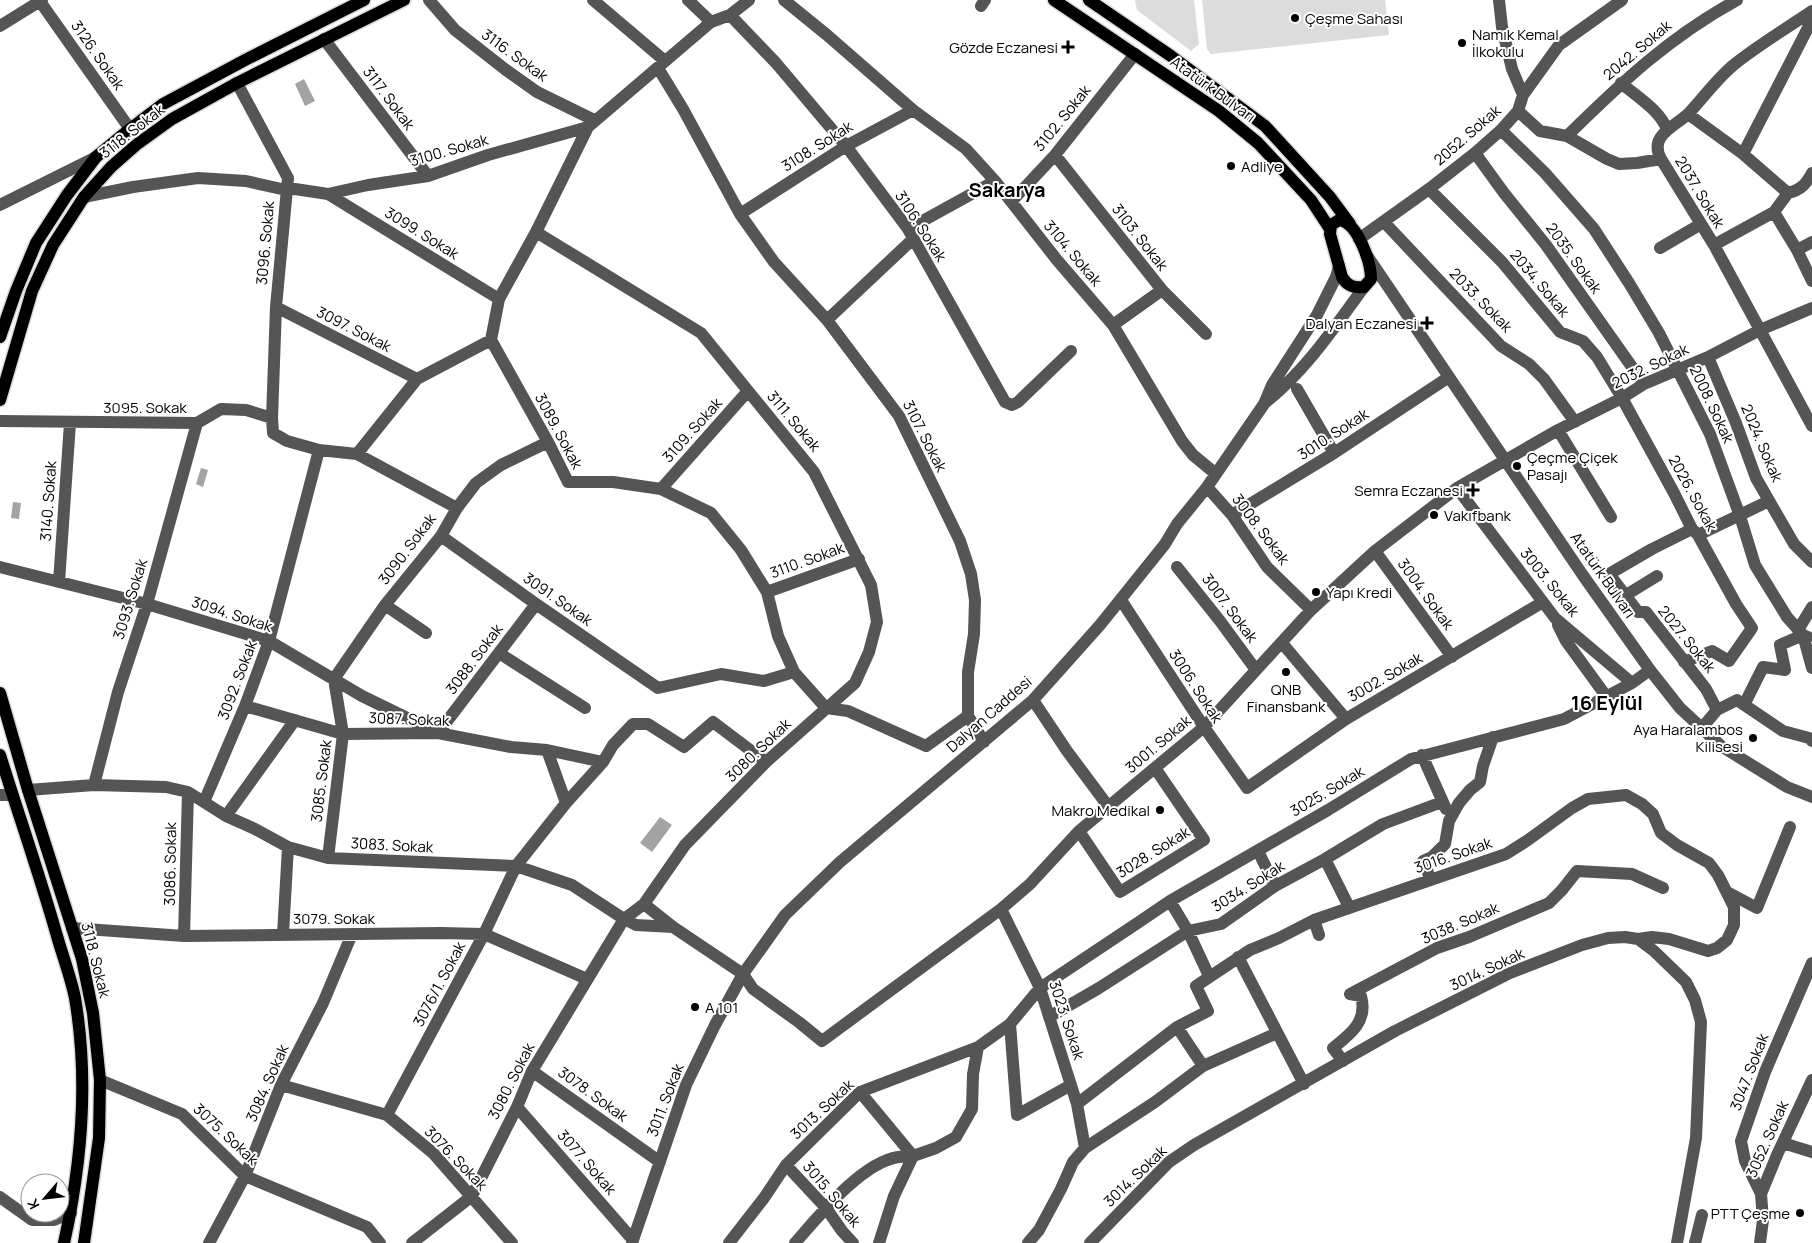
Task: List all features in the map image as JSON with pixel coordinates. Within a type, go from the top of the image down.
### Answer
[{"type":"main road","name":"3118. Sokak","points":[[0,337],[16,290],[36,243],[67,195],[96,157],[163,104],[364,0]]},
{"type":"main road","name":"3118. Sokak","points":[[0,400],[32,291],[53,245],[84,198],[111,167],[136,145],[172,119],[237,83],[404,0]]},
{"type":"main road","name":"Atatürk Bulvarı","points":[[1054,0],[1219,111],[1258,143],[1311,200],[1330,229],[1342,277],[1345,282],[1352,287],[1364,286],[1371,279],[1371,273],[1362,245],[1350,224],[1330,197],[1265,126],[1179,61],[1093,1]]},
{"type":"main road","points":[[1330,229],[1339,220],[1350,224]]},
{"type":"main road","name":"3118. Sokak","points":[[0,693],[28,790],[82,959],[93,1013],[100,1080],[99,1138],[84,1243]]},
{"type":"main road","name":"3118. Sokak","points":[[0,755],[6,795],[43,887],[75,997],[83,1078],[82,1140],[71,1213],[64,1243]]},
{"type":"street","name":"3126. Sokak","points":[[40,0],[130,129]]},
{"type":"street","points":[[0,26],[40,0]]},
{"type":"street","name":"3116. Sokak","points":[[429,0],[455,30],[506,70],[537,92],[591,124]]},
{"type":"street","name":"3107. Sokak","points":[[593,0],[662,65],[687,117],[740,214],[774,262],[827,320],[899,416],[960,541],[971,574],[975,600],[974,634],[968,672],[968,716]]},
{"type":"street","points":[[688,0],[711,22]]},
{"type":"street","name":"3100. Sokak","points":[[84,198],[198,178],[246,181],[286,190],[295,189],[328,194],[368,185],[428,176],[591,124],[711,22],[730,15],[749,0]]},
{"type":"street","name":"3104. Sokak","points":[[784,0],[913,110],[966,149],[996,181],[1057,260],[1113,325],[1182,441],[1193,455],[1216,474]]},
{"type":"street","points":[[1499,0],[1502,27],[1512,69],[1523,95]]},
{"type":"street","name":"2052. Sokak","points":[[1362,245],[1384,222],[1475,153],[1501,130],[1518,111],[1523,95],[1558,45],[1622,0]]},
{"type":"street","name":"2042. Sokak","points":[[1567,136],[1621,83],[1667,44],[1689,28],[1737,0]]},
{"type":"street","points":[[1661,159],[1657,152],[1657,143],[1667,130],[1688,114],[1720,77],[1736,62],[1812,11]]},
{"type":"street","name":"3106. Sokak","points":[[730,15],[776,63],[846,146],[910,234],[1005,402],[1012,405],[1018,402],[1071,351]]},
{"type":"street","points":[[1743,154],[1812,20]]},
{"type":"street","name":"3117. Sokak","points":[[324,39],[428,176]]},
{"type":"street","name":"3102. Sokak","points":[[1012,201],[1054,154],[1136,54]]},
{"type":"street","name":"3096. Sokak","points":[[237,83],[288,178],[276,307],[272,418]]},
{"type":"street","points":[[1621,83],[1659,115],[1667,130]]},
{"type":"street","name":"3108. Sokak","points":[[740,214],[846,146],[913,110]]},
{"type":"street","name":"2037. Sokak","points":[[1518,111],[1540,130],[1567,136],[1619,164],[1661,159],[1714,245],[1812,426]]},
{"type":"street","points":[[1688,114],[1743,154],[1788,193]]},
{"type":"street","points":[[356,454],[417,379],[490,340],[499,300],[591,124]]},
{"type":"street","name":"2008. Sokak","points":[[1501,130],[1545,173],[1594,229],[1630,283],[1678,369],[1710,434],[1740,516],[1755,565],[1787,617],[1804,634],[1812,668]]},
{"type":"street","name":"2035. Sokak","points":[[1475,153],[1552,253],[1644,384]]},
{"type":"street","name":"3103. Sokak","points":[[1054,154],[1162,290],[1206,334]]},
{"type":"street","points":[[0,205],[96,157]]},
{"type":"street","points":[[1714,245],[1774,212],[1788,193],[1806,185],[1812,173]]},
{"type":"street","points":[[827,320],[910,234],[996,181]]},
{"type":"street","name":"2034. Sokak","points":[[1429,189],[1502,262],[1560,332],[1583,341],[1597,357],[1622,398]]},
{"type":"street","name":"3099. Sokak","points":[[328,194],[499,300]]},
{"type":"street","points":[[1774,212],[1797,250],[1812,281]]},
{"type":"street","name":"2033. Sokak","points":[[1384,222],[1501,346],[1529,364],[1544,379],[1575,422]]},
{"type":"street","points":[[1660,248],[1701,224]]},
{"type":"street","name":"3111. Sokak","points":[[536,232],[701,333],[814,472],[871,585],[877,622],[869,652],[856,682],[826,708]]},
{"type":"street","points":[[1797,250],[1812,242]]},
{"type":"street","name":"Atatürk Bulvarı","points":[[1362,245],[1505,461],[1650,670],[1680,708],[1721,746],[1787,787],[1812,797]]},
{"type":"street","points":[[1264,404],[1272,385],[1317,315],[1339,266]]},
{"type":"street","points":[[1264,404],[1300,372],[1322,346],[1364,286]]},
{"type":"street","points":[[1113,325],[1162,290]]},
{"type":"street","name":"3097. Sokak","points":[[276,307],[417,379]]},
{"type":"street","name":"2032. Sokak","points":[[1505,461],[1558,430],[1622,398],[1644,384],[1708,357],[1760,330],[1812,308]]},
{"type":"street","name":"3089. Sokak","points":[[490,340],[548,442],[568,482],[613,482],[661,489],[711,513],[741,550],[767,592],[778,636],[794,672],[826,708]]},
{"type":"street","name":"2024. Sokak","points":[[1708,357],[1736,423],[1756,478],[1794,544],[1812,562]]},
{"type":"street","name":"3010. Sokak","points":[[1232,515],[1334,453],[1449,377]]},
{"type":"street","points":[[1297,388],[1334,453]]},
{"type":"street","name":"3109. Sokak","points":[[661,489],[748,391]]},
{"type":"street","name":"2026. Sokak","points":[[1622,398],[1695,532],[1736,604],[1752,628],[1729,661],[1712,651],[1684,662]]},
{"type":"street","name":"Dalyan Caddesi","points":[[743,974],[784,915],[833,869],[1033,700],[1120,600],[1165,544],[1177,524],[1207,487],[1264,404]]},
{"type":"street","name":"3095. Sokak","points":[[0,421],[197,423],[221,409],[246,410],[272,418]]},
{"type":"street","points":[[272,418],[273,433],[287,441],[320,450],[356,454],[457,508]]},
{"type":"street","name":"3140. Sokak","points":[[59,582],[70,422]]},
{"type":"street","name":"3093. Sokak","points":[[94,785],[118,692],[147,604],[197,423]]},
{"type":"street","points":[[1558,430],[1611,518]]},
{"type":"street","name":"3090. Sokak","points":[[334,679],[386,605],[441,536],[457,508],[476,483],[501,465],[548,442]]},
{"type":"street","name":"3092. Sokak","points":[[204,802],[245,706],[269,641],[320,450]]},
{"type":"street","name":"3001. Sokak","points":[[822,1041],[1001,909],[1030,884],[1079,831],[1204,727],[1311,610],[1375,551],[1457,488],[1505,461]]},
{"type":"street","name":"3008. Sokak","points":[[1207,487],[1232,515],[1267,567],[1311,610]]},
{"type":"street","name":"3003. Sokak","points":[[1457,488],[1555,618],[1632,684]]},
{"type":"street","points":[[1695,532],[1740,516],[1769,501]]},
{"type":"street","name":"2027. Sokak","points":[[1695,532],[1652,549],[1609,574],[1638,612],[1646,612],[1706,689],[1716,710]]},
{"type":"street","name":"3091. Sokak","points":[[441,536],[658,688],[721,674],[764,681],[794,672]]},
{"type":"street","name":"3004. Sokak","points":[[1375,551],[1452,657]]},
{"type":"street","name":"3110. Sokak","points":[[767,592],[859,559]]},
{"type":"street","name":"3094. Sokak","points":[[0,567],[147,604],[269,641],[362,696],[438,733]]},
{"type":"street","name":"3007. Sokak","points":[[1177,567],[1256,670]]},
{"type":"street","points":[[1626,595],[1657,576]]},
{"type":"street","name":"3006. Sokak","points":[[1120,600],[1247,788]]},
{"type":"street","name":"3002. Sokak","points":[[1247,788],[1346,719],[1543,602]]},
{"type":"street","name":"3088. Sokak","points":[[438,733],[536,604]]},
{"type":"street","points":[[386,605],[426,633]]},
{"type":"street","points":[[1744,705],[1762,667],[1785,670],[1780,645],[1804,634],[1812,607]]},
{"type":"street","points":[[1555,618],[1566,641],[1606,696]]},
{"type":"street","points":[[1282,643],[1346,719]]},
{"type":"street","points":[[499,653],[585,708]]},
{"type":"street","name":"3025. Sokak","points":[[1040,988],[1170,901],[1412,759],[1493,736],[1564,719],[1632,684],[1650,670]]},
{"type":"street","name":"3085. Sokak","points":[[328,858],[343,734],[334,679]]},
{"type":"street","points":[[1033,700],[1067,751],[1108,806]]},
{"type":"street","points":[[1701,729],[1716,710],[1737,700],[1783,731],[1809,738],[1812,741]]},
{"type":"street","name":"3087. Sokak","points":[[245,706],[343,734],[438,733],[512,747],[547,750],[603,762]]},
{"type":"street","points":[[826,708],[848,712],[926,746],[968,716],[984,742]]},
{"type":"street","name":"3080. Sokak","points":[[412,1243],[472,1196],[517,1107],[532,1071],[624,919],[644,904],[684,844],[766,762],[826,708]]},
{"type":"street","points":[[226,816],[295,720]]},
{"type":"street","name":"3076/1. Sokak","points":[[387,1115],[484,934],[516,866],[566,803],[603,762],[613,745],[633,724],[648,724],[684,747],[713,722],[766,762]]},
{"type":"street","points":[[1430,880],[1423,861],[1432,857],[1445,844],[1452,817],[1459,803],[1480,782],[1493,736]]},
{"type":"street","points":[[547,750],[566,803]]},
{"type":"street","points":[[1422,755],[1432,774],[1442,802],[1452,817]]},
{"type":"street","name":"3028. Sokak","points":[[1079,831],[1120,892],[1204,840],[1155,768]]},
{"type":"street","name":"3083. Sokak","points":[[28,790],[94,785],[166,787],[188,792],[226,816],[288,847],[328,858],[516,866],[572,885],[624,919],[636,924],[673,927],[743,974],[753,989],[822,1041]]},
{"type":"street","name":"3086. Sokak","points":[[184,936],[188,792]]},
{"type":"street","name":"3016. Sokak","points":[[1077,1104],[1177,1027],[1208,1011],[1196,986],[1238,957],[1314,920],[1506,854],[1588,799],[1626,795],[1642,804],[1653,814],[1661,833],[1677,845],[1709,863],[1718,875],[1734,907],[1734,925],[1727,940],[1717,948],[1708,951],[1669,939],[1652,937],[1638,939]]},
{"type":"street","name":"3034. Sokak","points":[[1049,1017],[1099,988],[1188,931],[1221,924],[1275,886],[1383,824],[1442,802]]},
{"type":"street","points":[[1727,892],[1757,908],[1790,827]]},
{"type":"street","points":[[283,934],[288,847]]},
{"type":"street","points":[[1258,851],[1275,886]]},
{"type":"street","points":[[1325,859],[1349,907]]},
{"type":"street","name":"3038. Sokak","points":[[1343,1061],[1333,1048],[1357,1027],[1364,1004],[1361,996],[1350,994],[1438,948],[1469,937],[1548,903],[1562,890],[1577,871],[1632,874],[1663,888]]},
{"type":"street","points":[[1170,901],[1188,931],[1209,976]]},
{"type":"street","points":[[644,904],[673,927]]},
{"type":"street","name":"3023. Sokak","points":[[1001,909],[1040,988],[1077,1104],[1085,1148]]},
{"type":"street","points":[[1314,920],[1319,935]]},
{"type":"street","name":"3079. Sokak","points":[[72,928],[184,936],[484,934],[587,979]]},
{"type":"street","name":"3084. Sokak","points":[[209,1243],[245,1176],[281,1086],[322,1003],[352,934]]},
{"type":"street","name":"3014. Sokak","points":[[1090,1243],[1169,1162],[1194,1145],[1395,1031],[1510,973],[1582,945],[1608,938],[1625,937],[1638,939]]},
{"type":"street","points":[[1638,939],[1654,951],[1686,982],[1695,1000],[1701,1022],[1696,1138],[1677,1243]]},
{"type":"street","points":[[1238,957],[1304,1084]]},
{"type":"street","name":"3047. Sokak","points":[[1761,1194],[1745,1161],[1741,1141],[1765,1072],[1812,963]]},
{"type":"street","name":"3011. Sokak","points":[[632,1241],[686,1085],[715,1025],[743,974]]},
{"type":"street","name":"3013. Sokak","points":[[729,1243],[764,1198],[786,1165],[860,1092],[978,1046],[1010,1024],[1040,988]]},
{"type":"street","points":[[1010,1024],[1018,1115],[1071,1085]]},
{"type":"street","points":[[1177,1027],[1203,1066]]},
{"type":"street","points":[[1028,1243],[1039,1230],[1062,1189],[1073,1162],[1085,1148],[1156,1102],[1203,1066],[1277,1033]]},
{"type":"street","points":[[795,1243],[848,1186],[873,1168],[897,1157],[913,1156],[936,1148],[956,1137],[972,1109],[973,1074],[978,1046]]},
{"type":"street","name":"3078. Sokak","points":[[532,1071],[660,1162]]},
{"type":"street","name":"3075. Sokak","points":[[100,1080],[182,1114],[245,1176],[367,1227],[380,1243]]},
{"type":"street","name":"3052. Sokak","points":[[1760,1243],[1764,1220],[1761,1194],[1812,1080]]},
{"type":"street","name":"3076. Sokak","points":[[281,1086],[387,1115],[433,1153],[512,1243]]},
{"type":"street","points":[[860,1092],[913,1156]]},
{"type":"street","name":"3077. Sokak","points":[[517,1107],[632,1241]]},
{"type":"street","points":[[1783,1143],[1812,1152]]},
{"type":"street","points":[[878,1243],[894,1196],[913,1156]]},
{"type":"street","name":"3015. Sokak","points":[[786,1165],[826,1208],[853,1243]]},
{"type":"street","points":[[0,1198],[32,1220],[54,1220],[71,1213]]},
{"type":"street","points":[[1695,1243],[1702,1215]]},
{"type":"shaded area","points":[[1135,0],[1194,0],[1199,44],[1191,51],[1137,10]]},
{"type":"shaded area","name":"Çeşme Sahası","points":[[1202,0],[1385,0],[1389,35],[1211,54],[1207,49]]},
{"type":"shaded area","points":[[304,79],[315,101],[305,106],[295,84]]},
{"type":"shaded area","points":[[201,468],[208,470],[203,487],[196,484]]},
{"type":"shaded area","points":[[13,502],[21,503],[19,519],[11,518]]},
{"type":"shaded area","points":[[660,817],[672,825],[652,852],[640,843]]},
{"type":"place","name":"Çeşme Sahası","points":[[1295,18]]},
{"type":"place","name":"Namık Kemal İlkokulu","points":[[1462,43]]},
{"type":"place","name":"Gözde Eczanesi","points":[[1068,47]]},
{"type":"place","name":"Adliye","points":[[1231,166]]},
{"type":"place","name":"Dalyan Eczanesi","points":[[1427,323]]},
{"type":"place","name":"Çeçme Çiçek Pasajı","points":[[1517,466]]},
{"type":"place","name":"Semra Eczanesi","points":[[1473,490]]},
{"type":"place","name":"Vakıfbank","points":[[1434,515]]},
{"type":"place","name":"Yapı Kredi","points":[[1316,592]]},
{"type":"place","name":"QNB Finansbank","points":[[1286,672]]},
{"type":"place","name":"Aya Haralambos Kilisesi","points":[[1753,738]]},
{"type":"place","name":"Makro Medikal","points":[[1160,810]]},
{"type":"place","name":"A 101","points":[[695,1007]]},
{"type":"place","name":"PTT Çeşme","points":[[1800,1213]]},
{"type":"district","name":"Sakarya","points":[[1007,189]]},
{"type":"district","name":"16 Eylül","points":[[1607,702]]}]
